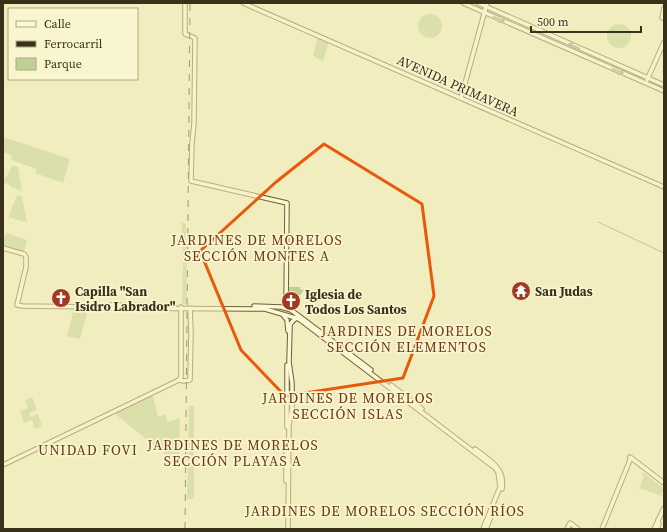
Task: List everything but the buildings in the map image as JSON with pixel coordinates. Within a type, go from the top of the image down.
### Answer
[{"type":"street","points":[[184,3],[184,34],[195,38],[194,123],[191,181],[287,203],[286,308]]},
{"type":"street","name":"AVENIDA PRIMAVERA","points":[[243,3],[664,186]]},
{"type":"street","points":[[463,3],[664,91]]},
{"type":"street","points":[[478,3],[487,5],[527,25],[664,85]]},
{"type":"street","points":[[461,98],[487,5]]},
{"type":"street","points":[[663,18],[664,8]]},
{"type":"street","points":[[526,30],[527,25]]},
{"type":"street","points":[[646,83],[664,42]]},
{"type":"street","points":[[606,66],[608,61]]},
{"type":"street","points":[[3,248],[24,254],[26,257],[26,267],[17,305],[286,308],[291,310],[304,322],[357,361],[495,468],[498,472],[500,486],[483,529]]},
{"type":"street","points":[[181,307],[217,307]]},
{"type":"street","points":[[179,380],[181,377],[181,307]]},
{"type":"street","points":[[3,465],[179,380],[190,380],[190,308]]},
{"type":"street","points":[[272,309],[282,314],[297,316]]},
{"type":"street","points":[[282,314],[287,320],[289,333],[289,390],[287,407],[288,465]]},
{"type":"street","points":[[289,333],[291,323],[297,316]]},
{"type":"street","points":[[287,529],[289,425],[292,408],[289,390]]},
{"type":"street","points":[[287,407],[292,408]]},
{"type":"street","points":[[459,439],[497,466],[502,475],[502,490],[486,529]]},
{"type":"street","points":[[602,529],[630,460],[630,456],[664,483]]},
{"type":"street","points":[[654,529],[664,508]]},
{"type":"street","points":[[657,529],[659,524],[658,520]]},
{"type":"street","points":[[567,529],[570,523],[578,529]]},
{"type":"highlighted area","points":[[324,144],[422,204],[434,296],[403,378],[285,396],[241,350],[200,251],[276,182]]},
{"type":"green space","points":[[430,14],[439,17],[442,26],[439,35],[430,38],[421,35],[418,26],[421,17]]},
{"type":"green space","points":[[619,24],[628,27],[631,36],[628,45],[619,48],[610,45],[607,36],[610,27]]},
{"type":"green space","points":[[318,37],[329,42],[323,61],[313,56]]},
{"type":"green space","points":[[3,137],[70,159],[63,183],[35,173],[37,169],[11,160],[12,156],[3,152]]},
{"type":"green space","points":[[12,165],[18,167],[22,191],[11,187],[8,183],[3,184]]},
{"type":"green space","points":[[17,195],[22,196],[27,223],[9,217]]},
{"type":"green space","points":[[181,221],[186,224],[187,304],[182,303],[183,260]]},
{"type":"green space","points":[[6,233],[27,240],[24,253],[3,246]]},
{"type":"green space","points":[[287,287],[300,287],[300,289],[304,290],[291,307],[287,306]]},
{"type":"green space","points":[[74,309],[88,309],[80,339],[67,336]]},
{"type":"green space","points":[[153,395],[158,417],[165,414],[168,422],[180,418],[179,455],[174,455],[172,460],[114,413]]},
{"type":"green space","points":[[32,397],[37,410],[29,413],[31,417],[38,414],[42,426],[35,429],[32,420],[24,423],[20,411],[28,408],[25,400]]},
{"type":"green space","points":[[189,406],[194,406],[194,499],[187,499]]},
{"type":"green space","points":[[643,472],[664,489],[661,496],[639,488],[644,476],[642,474]]},
{"type":"waterway","points":[[598,222],[664,253]]},
{"type":"railway","points":[[185,529],[190,3]]},
{"type":"place","name":"San Judas","points":[[521,291]]},
{"type":"place","name":"Capilla \"San Isidro Labrador\"","points":[[61,298]]},
{"type":"place","name":"Iglesia de Todos Los Santos","points":[[291,301]]},
{"type":"district","name":"JARDINES DE MORELOS SECCIÓN MONTES A","points":[[257,248]]},
{"type":"district","name":"JARDINES DE MORELOS SECCIÓN ELEMENTOS","points":[[407,340]]},
{"type":"district","name":"JARDINES DE MORELOS SECCIÓN ISLAS","points":[[348,406]]},
{"type":"district","name":"UNIDAD FOVI","points":[[88,450]]},
{"type":"district","name":"JARDINES DE MORELOS SECCIÓN PLAYAS A","points":[[233,454]]},
{"type":"district","name":"JARDINES DE MORELOS SECCIÓN RÍOS","points":[[385,511]]}]
